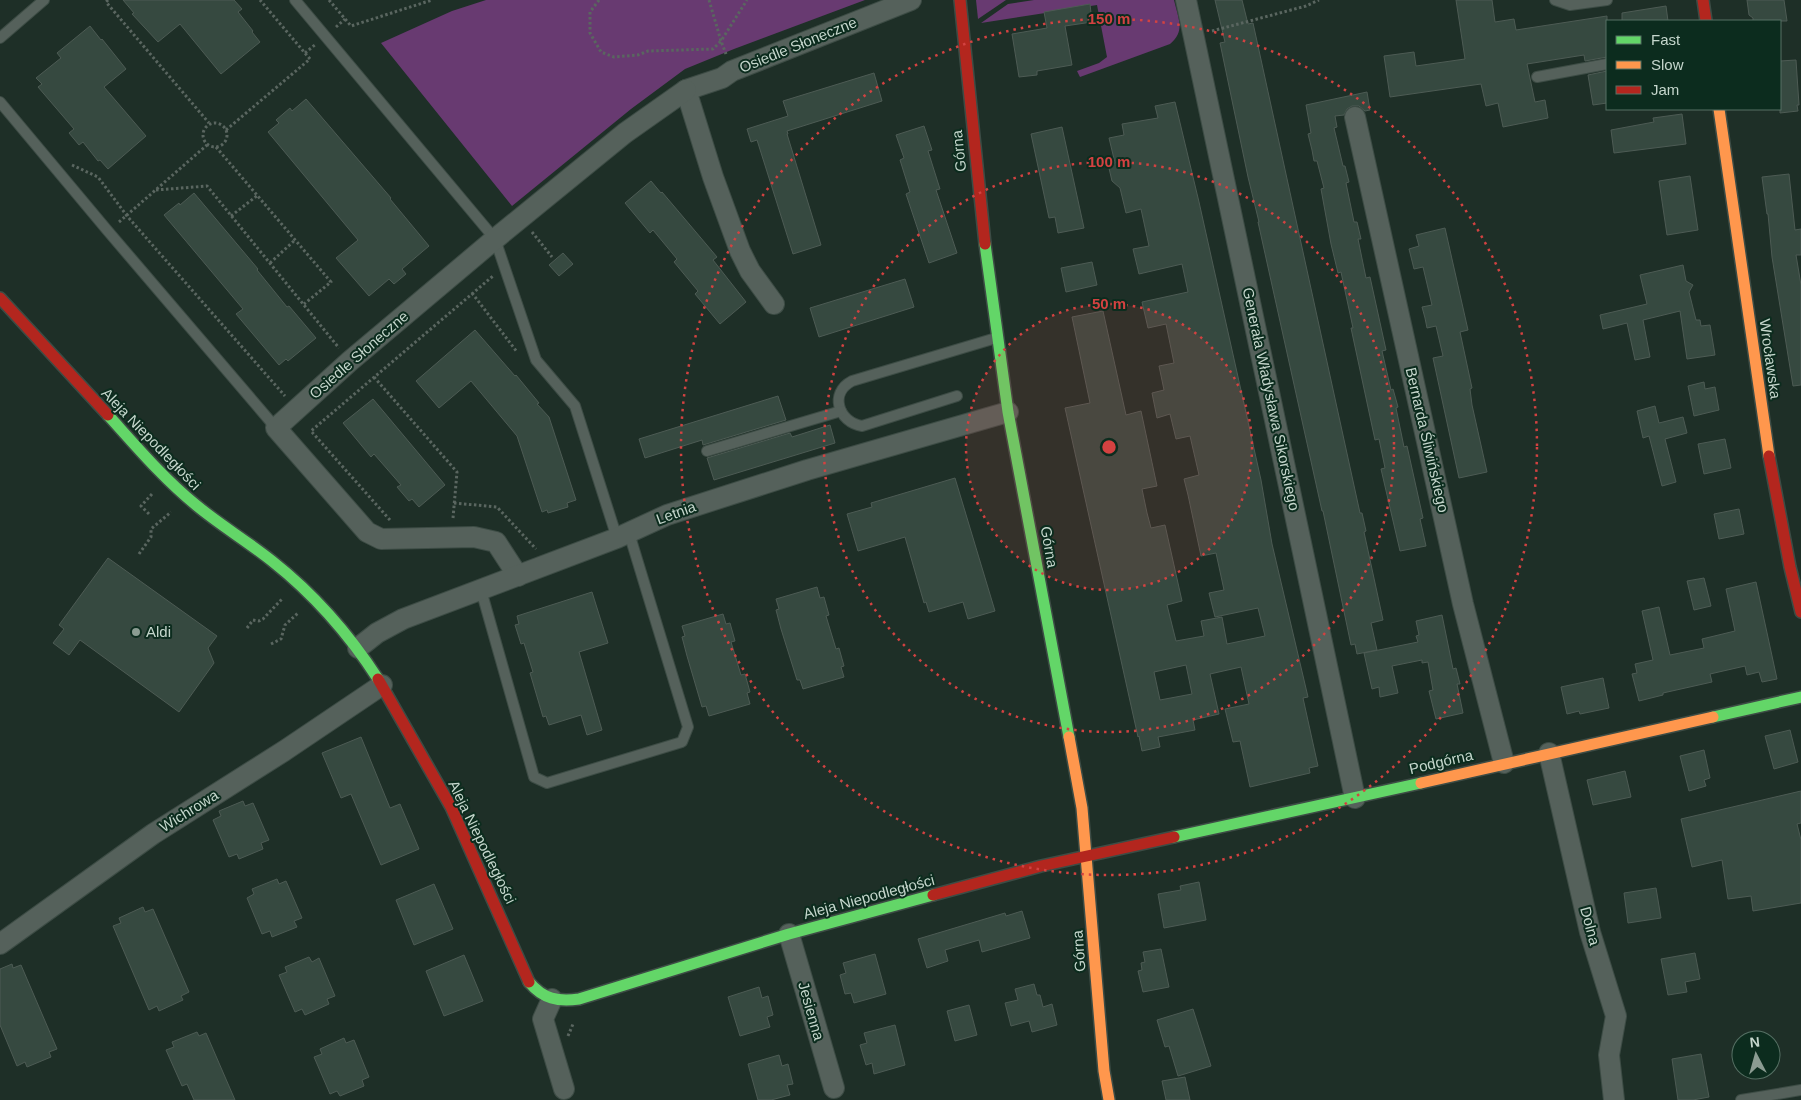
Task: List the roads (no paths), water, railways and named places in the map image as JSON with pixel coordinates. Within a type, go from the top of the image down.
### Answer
[{"type":"street","name":"Osiedle Słoneczne","points":[[276,428],[350,361],[499,248],[625,133],[686,90],[722,78],[732,71],[911,0]]},
{"type":"street","name":"Górna","points":[[960,0],[979,196],[1008,412],[1082,808],[1103,1062],[1109,1100]]},
{"type":"street","name":"Generała Władysława Sikorskiego","points":[[1186,0],[1355,798]]},
{"type":"street","points":[[1703,0],[1706,20]]},
{"type":"street","points":[[686,90],[713,177],[740,251],[750,271],[774,304]]},
{"type":"street","name":"Wrocławska","points":[[1719,110],[1773,483],[1801,612]]},
{"type":"street","name":"Bernarda Śliwińskiego","points":[[1355,117],[1461,595],[1504,762]]},
{"type":"street","name":"Aleja Niepodległości","points":[[0,298],[166,479],[196,505],[294,579],[330,614],[358,648],[382,684],[466,838],[525,975],[535,989],[552,1000],[579,999],[789,934],[1087,855]]},
{"type":"street","name":"Letnia","points":[[358,648],[377,633],[403,620],[623,535],[667,515],[788,476],[1008,412]]},
{"type":"street","points":[[276,428],[368,532],[382,539],[399,540],[451,536],[474,537],[496,542],[518,576]]},
{"type":"street","name":"Wichrowa","points":[[0,944],[153,834],[284,751],[382,684]]},
{"type":"street","name":"Podgórna","points":[[1087,855],[1355,798],[1504,762],[1801,697]]},
{"type":"street","name":"Dolna","points":[[1549,753],[1590,932],[1616,1016],[1609,1055],[1614,1100]]},
{"type":"street","name":"Jesienna","points":[[789,934],[834,1088]]},
{"type":"street","points":[[552,1000],[543,1019],[564,1089]]},
{"type":"lane","points":[[0,38],[44,0]]},
{"type":"lane","points":[[295,0],[499,248],[536,360],[575,406],[623,535],[688,727],[682,742],[547,783],[534,777],[481,590]]},
{"type":"lane","points":[[1555,0],[1570,5],[1607,0]]},
{"type":"lane","points":[[1537,77],[1606,64]]},
{"type":"lane","points":[[0,102],[276,428]]},
{"type":"lane","points":[[957,396],[862,426],[848,422],[841,411],[840,404],[841,390],[852,381],[997,337]]},
{"type":"lane","points":[[707,451],[841,411]]},
{"type":"lane","points":[[1741,1100],[1801,1090]]},
{"type":"place","name":"Aldi","points":[[136,632]]}]
